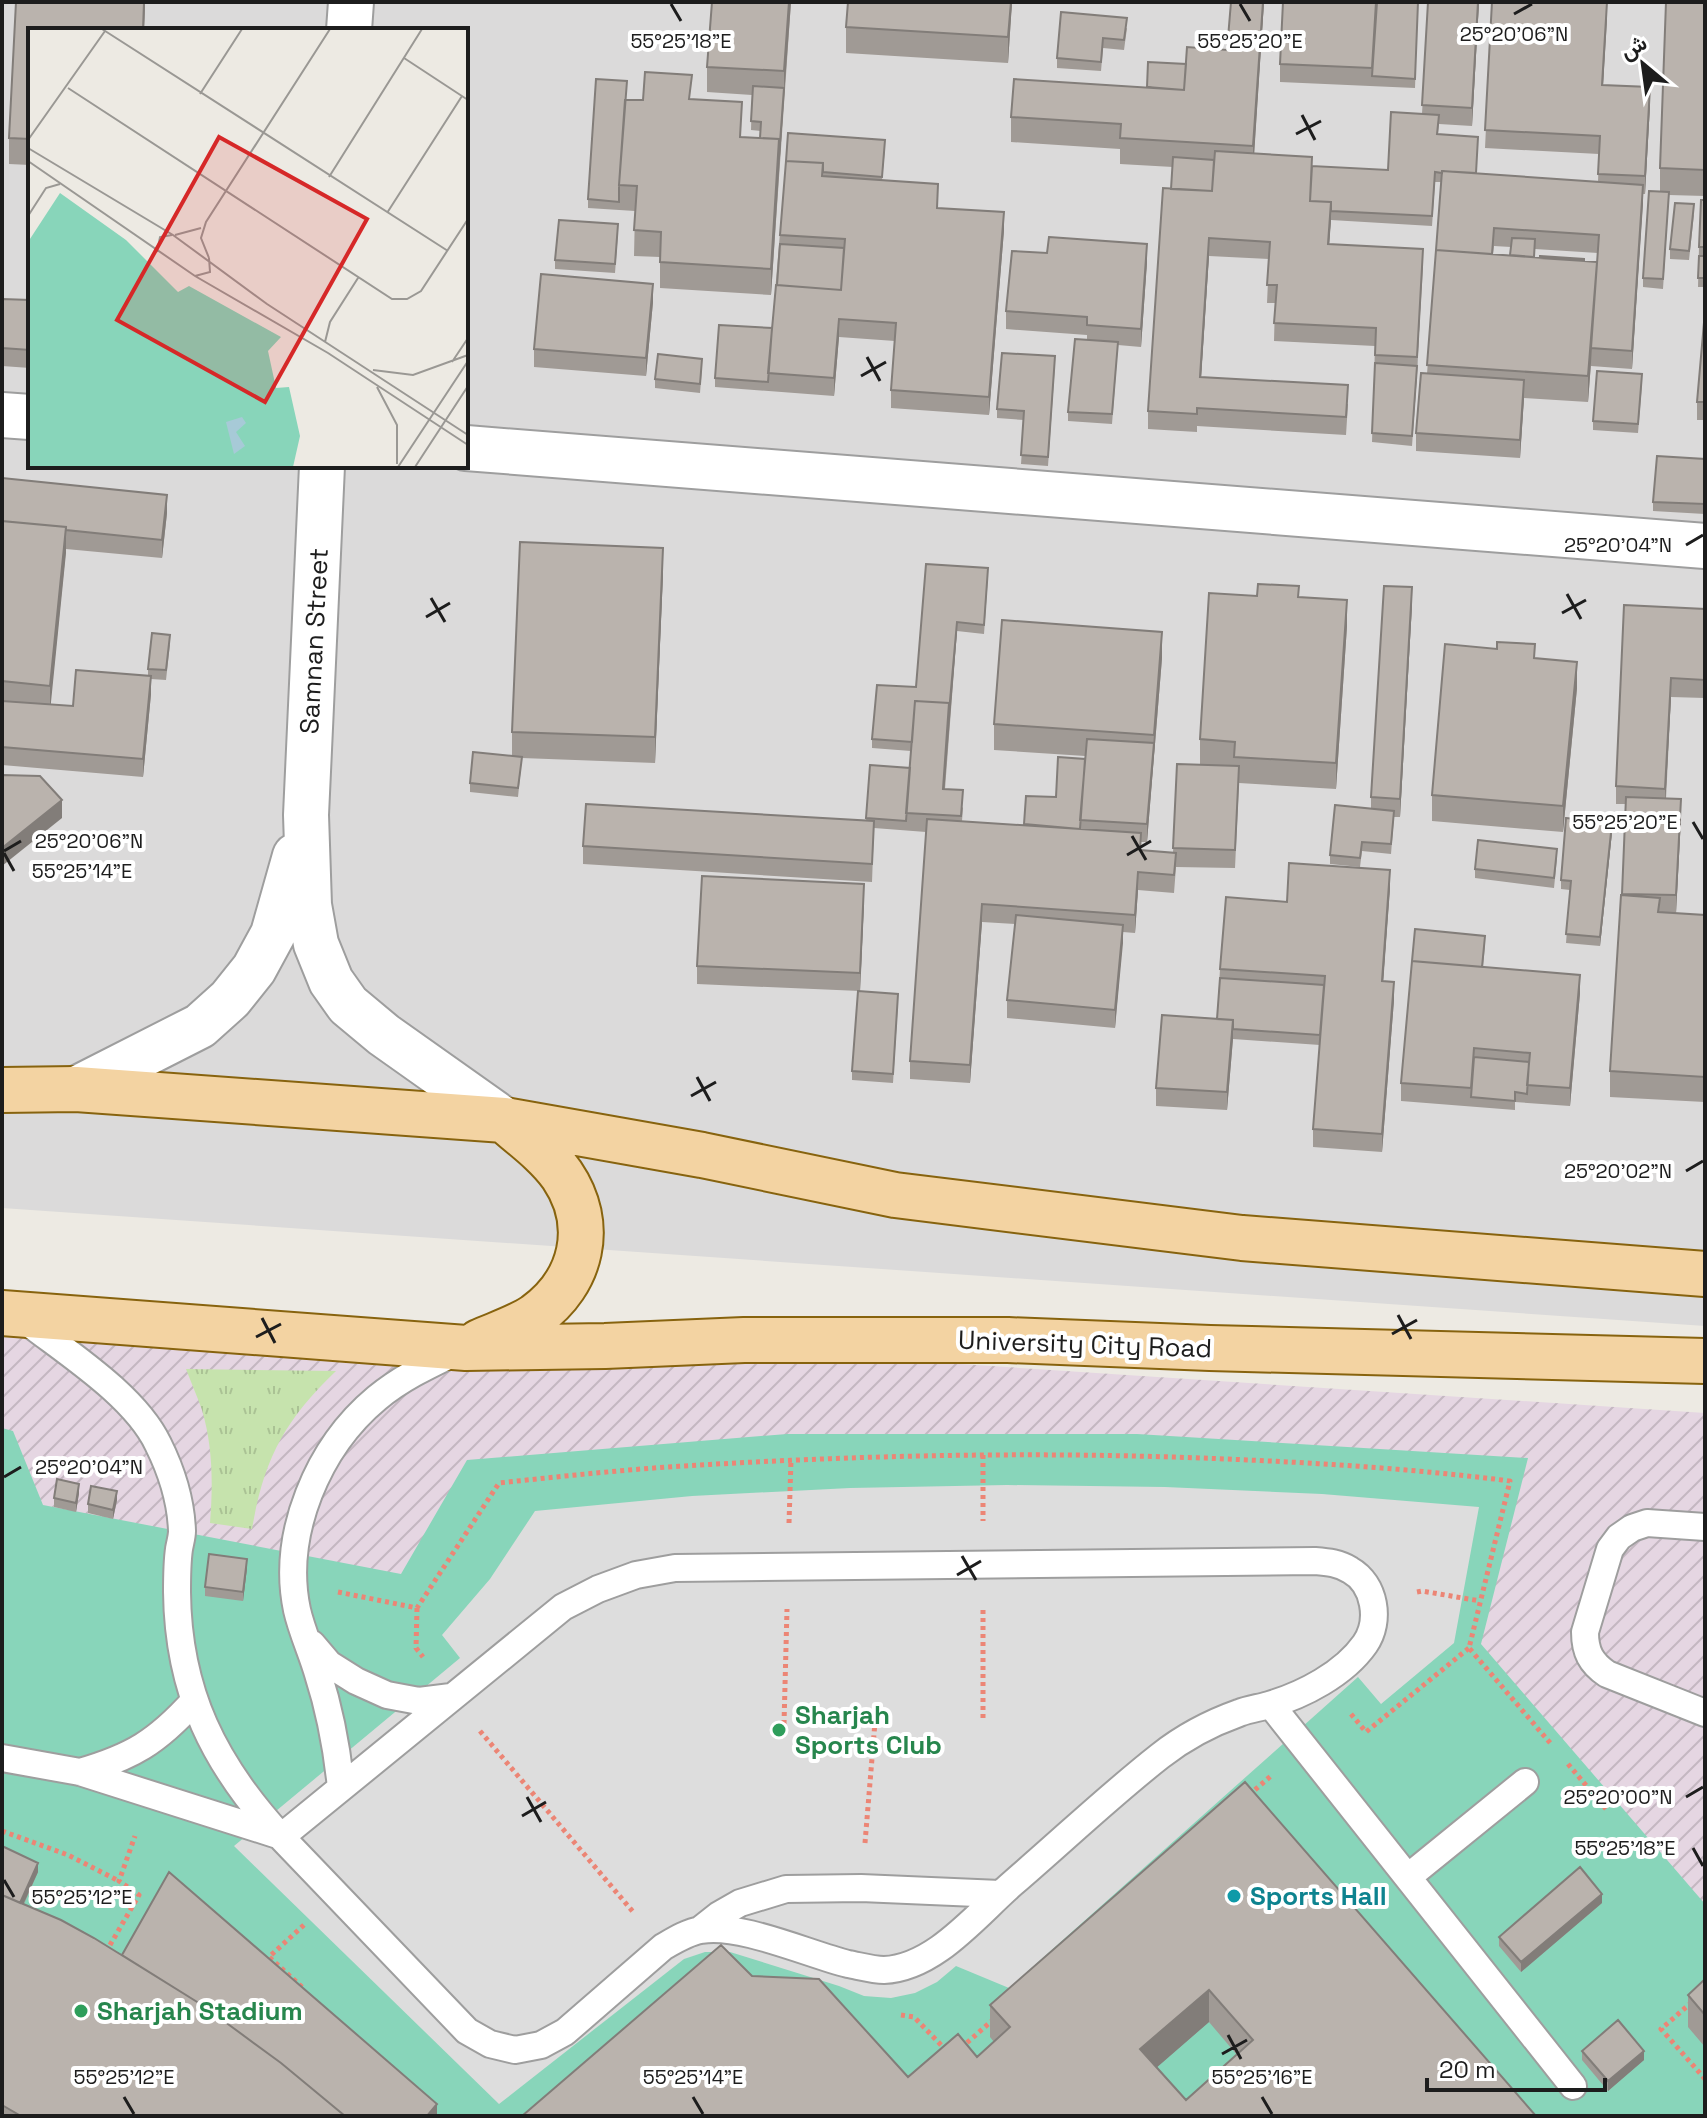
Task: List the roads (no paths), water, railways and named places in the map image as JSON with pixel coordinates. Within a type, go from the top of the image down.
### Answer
[{"type":"main road","points":[[2,1122],[76,1089]]},
{"type":"main road","points":[[2,1090],[76,1089],[504,1120],[702,1155],[895,1195],[1242,1238],[1705,1274]]},
{"type":"main road","points":[[466,1348],[532,1318],[557,1297],[574,1268],[581,1236],[577,1204],[562,1175],[504,1120]]},
{"type":"main road","name":"University City Road","points":[[8,1308],[466,1348],[744,1340],[1008,1340],[1705,1361]]},
{"type":"street","points":[[349,28],[351,2]]},
{"type":"street","points":[[2,415],[28,417]]},
{"type":"street","points":[[468,448],[1705,546]]},
{"type":"street","name":"Samnan Street","points":[[322,468],[306,815],[309,905],[316,944],[331,981],[348,1005],[384,1035],[504,1120]]},
{"type":"street","name":"Samnan Street","points":[[76,1089],[200,1026],[230,999],[254,969],[273,934],[306,815]]},
{"type":"lane","points":[[8,1308],[116,1391],[140,1416],[158,1442],[173,1479],[182,1532],[177,1589],[183,1664],[210,1740],[231,1775],[281,1837],[467,2031],[490,2044],[515,2050],[541,2045],[565,2032],[663,1947],[700,1930],[725,1929],[826,1958],[884,1970],[913,1963],[943,1946],[1173,1746],[1216,1722],[1243,1711],[1271,1705],[1338,1671],[1357,1655],[1368,1640],[1375,1622],[1373,1602],[1365,1585],[1352,1571],[1335,1562],[1315,1561],[675,1568],[636,1575],[598,1589],[563,1607],[281,1837]]},
{"type":"lane","points":[[341,1788],[329,1713],[297,1611],[294,1553],[303,1509],[320,1468],[346,1430],[377,1398],[416,1372],[466,1348]]},
{"type":"lane","points":[[1705,1527],[1647,1523],[1619,1537],[1610,1549],[1585,1632],[1588,1656],[1596,1667],[1705,1713]]},
{"type":"lane","points":[[307,1639],[329,1664],[387,1695],[419,1701],[451,1697]]},
{"type":"lane","points":[[80,1772],[132,1754],[155,1740],[194,1701]]},
{"type":"lane","points":[[1271,1705],[1573,2086]]},
{"type":"lane","points":[[2,1758],[80,1772],[281,1837]]},
{"type":"lane","points":[[1408,1877],[1525,1782]]},
{"type":"lane","points":[[700,1930],[740,1903],[786,1889],[861,1888],[1000,1894]]},
{"type":"place","name":"Sharjah Sports Club","points":[[779,1730]]},
{"type":"place","name":"Sports Hall","points":[[1234,1896]]},
{"type":"place","name":"Sharjah Stadium","points":[[81,2011]]}]
